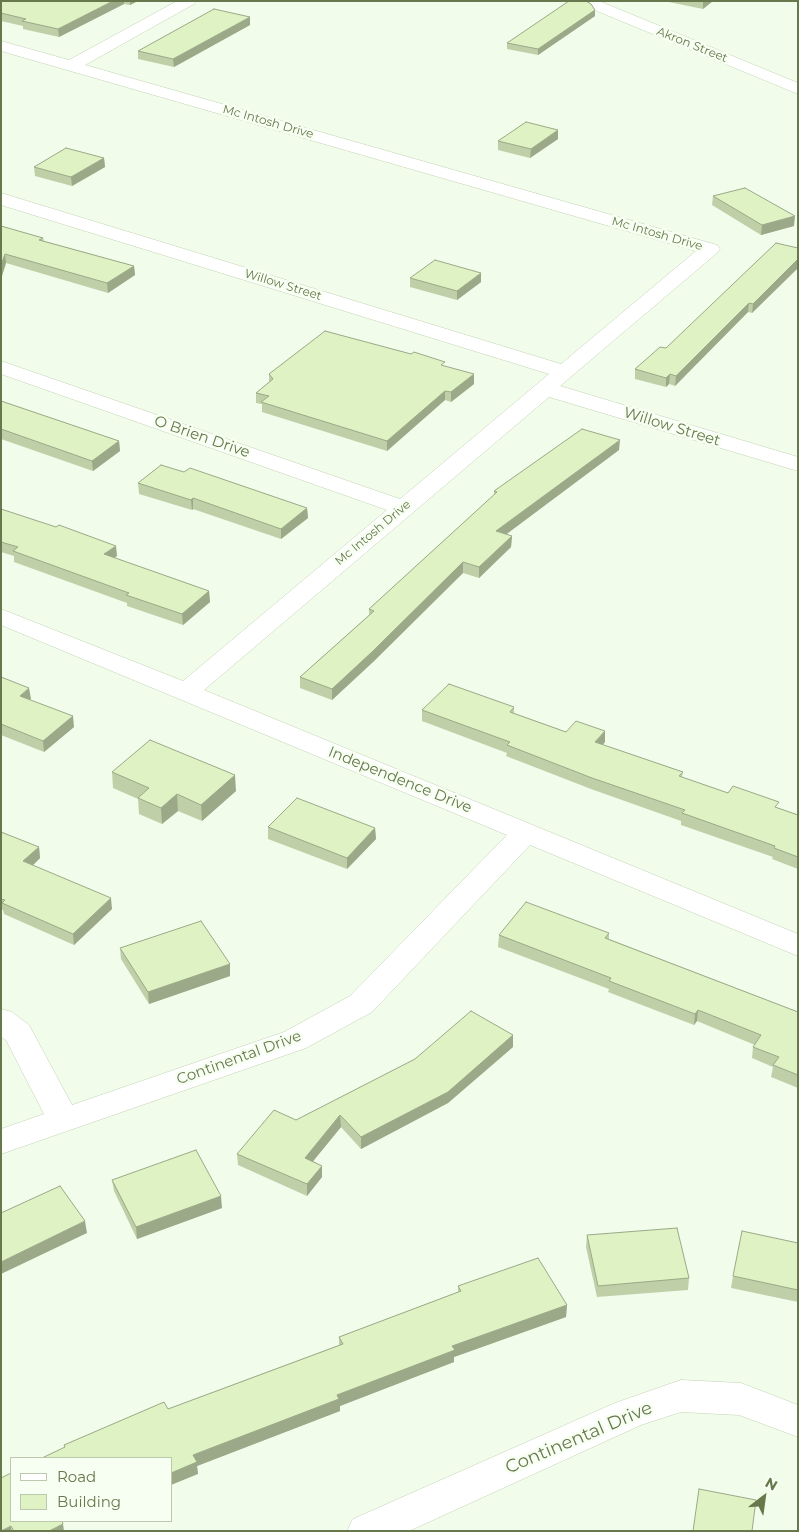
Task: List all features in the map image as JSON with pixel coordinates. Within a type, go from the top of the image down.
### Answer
[{"type":"street","points":[[72,65],[189,1]]},
{"type":"street","name":"Akron Street","points":[[586,1],[798,88]]},
{"type":"street","name":"Mc Intosh Drive","points":[[1,46],[710,249],[185,693]]},
{"type":"street","name":"Willow Street","points":[[1,198],[564,372]]},
{"type":"street","name":"O Brien Drive","points":[[1,367],[402,508]]},
{"type":"street","name":"Willow Street","points":[[546,389],[798,464]]},
{"type":"street","name":"Independence Drive","points":[[1,616],[798,946]]},
{"type":"street","name":"Continental Drive","points":[[1,1142],[295,1040],[361,1004],[526,832]]},
{"type":"street","points":[[1,1020],[18,1033],[63,1120]]},
{"type":"street","name":"Continental Drive","points":[[367,1531],[628,1414],[681,1396],[741,1399],[798,1421]]},
{"type":"building","points":[[1,1],[113,1],[58,29],[22,21],[26,19],[1,13]]},
{"type":"building","points":[[569,1],[586,1],[595,10],[538,49],[507,43]]},
{"type":"building","points":[[214,9],[250,17],[173,59],[138,51]]},
{"type":"building","points":[[526,122],[558,130],[531,149],[498,141]]},
{"type":"building","points":[[66,148],[104,158],[71,177],[34,167]]},
{"type":"building","points":[[745,188],[795,216],[762,225],[713,196]]},
{"type":"building","points":[[1,226],[43,238],[39,240],[134,266],[107,283],[5,254],[1,265]]},
{"type":"building","points":[[776,243],[798,248],[798,259],[753,304],[749,303],[676,376],[670,374],[666,378],[635,369],[660,347],[666,348]]},
{"type":"building","points":[[435,260],[481,273],[457,291],[410,278]]},
{"type":"building","points":[[325,331],[411,354],[414,352],[445,362],[441,365],[474,374],[451,392],[445,391],[387,441],[261,402],[269,396],[256,393],[273,379],[269,374]]},
{"type":"building","points":[[1,401],[119,441],[92,461],[1,429]]},
{"type":"building","points":[[582,429],[620,440],[496,531],[512,536],[479,567],[463,562],[332,689],[300,677],[374,611],[369,609],[497,492],[494,491]]},
{"type":"building","points":[[161,465],[184,472],[190,468],[307,508],[281,529],[193,498],[191,500],[138,483]]},
{"type":"building","points":[[1,509],[56,527],[59,525],[116,546],[104,554],[209,591],[182,614],[126,595],[129,593],[13,551],[18,547],[1,542]]},
{"type":"building","points":[[1,677],[29,688],[20,696],[73,716],[43,741],[1,724]]},
{"type":"building","points":[[449,684],[514,707],[510,712],[566,732],[576,721],[605,731],[595,742],[683,772],[679,776],[728,793],[733,786],[779,802],[775,807],[798,815],[798,857],[774,848],[775,846],[682,813],[685,810],[592,778],[507,745],[510,742],[422,710]]},
{"type":"building","points":[[150,740],[235,775],[201,805],[177,794],[161,808],[138,798],[149,788],[112,772]]},
{"type":"building","points":[[297,798],[375,828],[347,858],[268,827]]},
{"type":"building","points":[[1,832],[39,847],[23,861],[111,898],[73,934],[2,903],[5,900],[1,899]]},
{"type":"building","points":[[526,902],[609,933],[605,938],[798,1012],[798,1075],[773,1065],[779,1057],[753,1047],[761,1035],[698,1010],[695,1014],[609,981],[611,978],[499,935]]},
{"type":"building","points":[[201,921],[230,964],[148,992],[120,948]]},
{"type":"building","points":[[471,1011],[513,1035],[448,1092],[361,1137],[340,1115],[305,1158],[322,1166],[307,1184],[237,1154],[274,1110],[296,1120],[415,1059]]},
{"type":"building","points":[[196,1150],[221,1196],[136,1227],[112,1180]]},
{"type":"building","points":[[60,1186],[85,1221],[1,1262],[1,1213]]},
{"type":"building","points":[[677,1228],[689,1278],[598,1286],[587,1235]]},
{"type":"building","points":[[742,1231],[798,1243],[798,1290],[733,1276]]},
{"type":"building","points":[[538,1258],[567,1305],[452,1346],[455,1350],[337,1395],[339,1399],[193,1455],[197,1462],[172,1473],[172,1457],[44,1457],[65,1447],[64,1445],[164,1402],[168,1409],[343,1344],[339,1337],[461,1291],[458,1286]]},
{"type":"building","points":[[10,1474],[10,1522],[62,1522],[63,1524],[49,1531],[14,1531],[11,1526],[1,1531],[1,1478]]},
{"type":"building","points":[[699,1489],[756,1500],[752,1531],[693,1531]]}]
